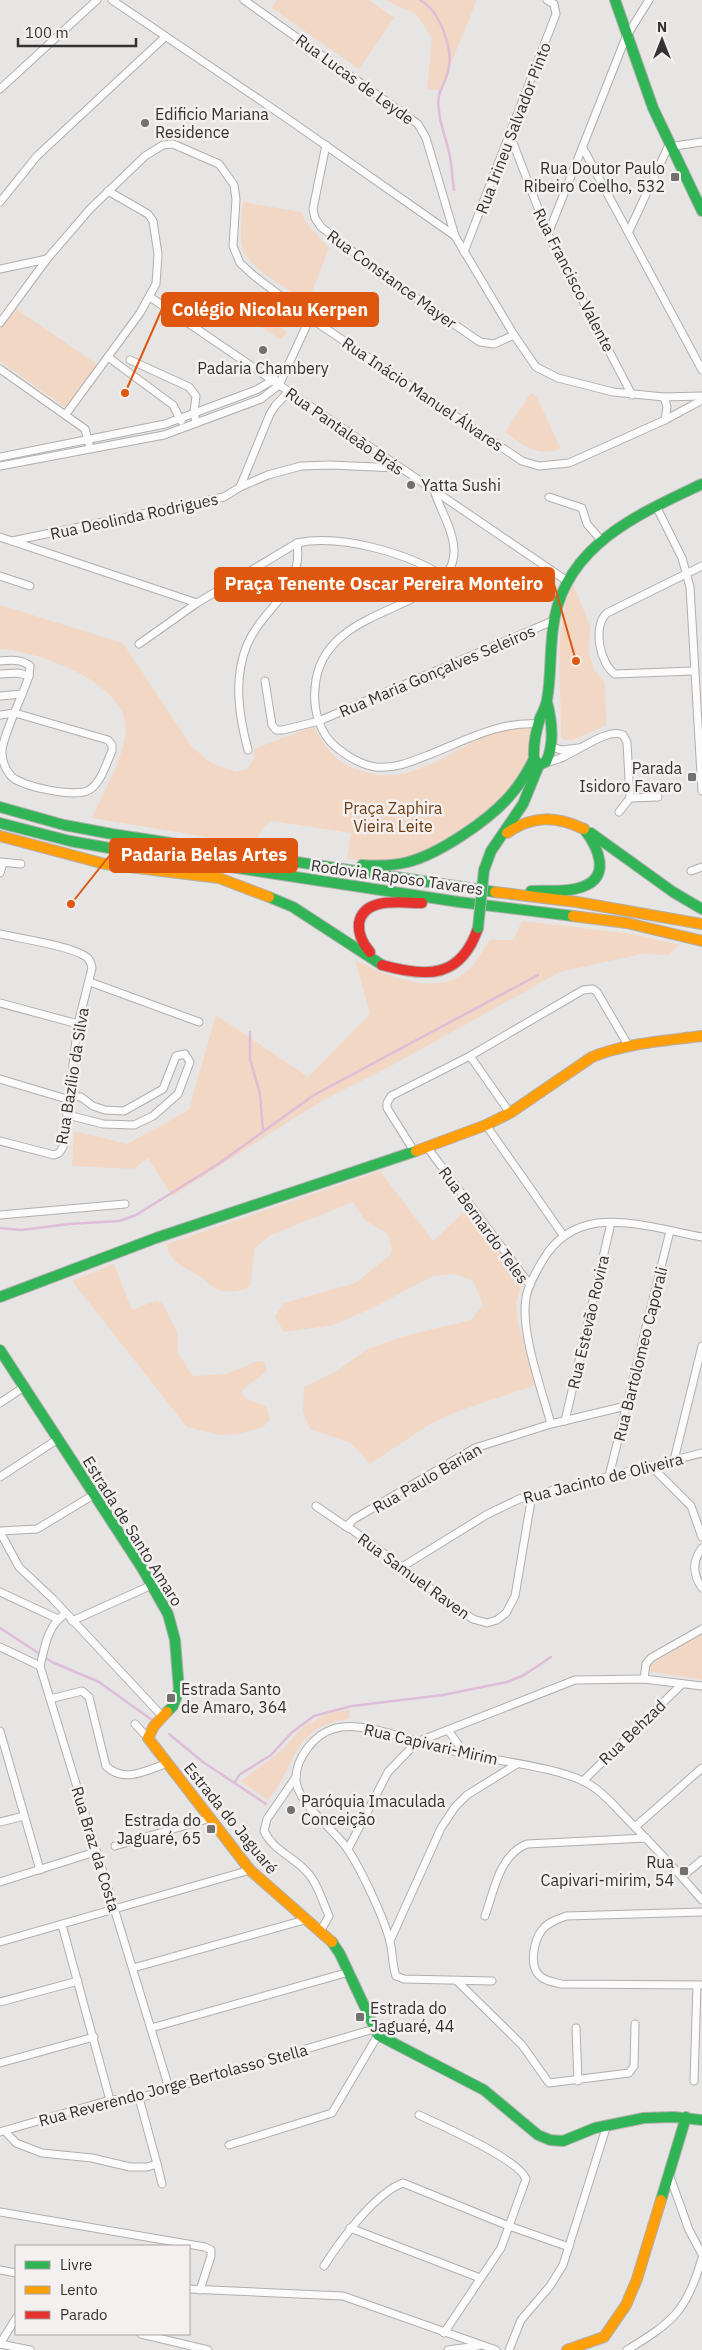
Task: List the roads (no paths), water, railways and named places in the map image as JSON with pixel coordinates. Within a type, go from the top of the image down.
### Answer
[{"type":"main road","points":[[615,0],[626,37],[668,147],[702,211]]},
{"type":"main road","points":[[311,864],[376,866],[415,860],[431,853],[505,801],[539,762],[550,746],[547,702],[555,620],[567,580],[581,560],[600,540],[656,506],[702,484]]},
{"type":"main road","points":[[219,878],[249,888],[293,907],[382,965],[417,974],[446,970],[458,963],[469,951],[478,928],[484,870],[491,851],[523,804],[539,762],[539,724],[547,702]]},
{"type":"main road","points":[[539,724],[550,729]]},
{"type":"main road","name":"Rodovia Raposo Tavares","points":[[0,807],[64,825],[112,834],[508,894],[577,902],[702,924]]},
{"type":"main road","points":[[501,838],[525,822],[539,818],[567,820],[612,846],[669,889],[702,909]]},
{"type":"main road","name":"Rodovia Raposo Tavares","points":[[0,823],[79,843],[459,902],[627,923],[702,941]]},
{"type":"main road","points":[[508,894],[583,887],[592,881],[599,872],[600,854],[597,846],[584,829]]},
{"type":"main road","points":[[0,836],[105,864],[219,878],[280,875]]},
{"type":"main road","points":[[382,965],[361,941],[358,931],[359,922],[370,907],[380,904],[459,902]]},
{"type":"main road","points":[[0,1297],[156,1238],[427,1147],[486,1125],[510,1113],[592,1057],[628,1045],[702,1036]]},
{"type":"main road","name":"Estrada de Santo Amaro","points":[[0,1350],[95,1494],[152,1585],[171,1624],[180,1676],[178,1698],[162,1716],[148,1738]]},
{"type":"main road","name":"Estrada do Jaguaré","points":[[148,1738],[250,1870],[321,1930],[340,1954],[376,2032]]},
{"type":"main road","points":[[376,2032],[484,2090],[538,2135],[546,2139],[563,2141],[607,2125],[660,2117],[702,2120]]},
{"type":"main road","points":[[567,2350],[582,2347],[604,2337],[626,2305],[637,2279],[686,2118]]},
{"type":"street","points":[[0,89],[97,0]]},
{"type":"street","points":[[112,0],[326,145],[454,236],[531,361],[544,373],[595,388],[632,394],[702,398]]},
{"type":"street","name":"Rua Lucas de Leyde","points":[[244,0],[418,124],[426,138],[454,236]]},
{"type":"street","points":[[548,234],[584,150],[626,37],[649,0]]},
{"type":"street","name":"Rua Irineu Salvador Pinto","points":[[464,252],[556,14],[550,2]]},
{"type":"street","points":[[0,202],[37,156],[165,37]]},
{"type":"street","name":"Rua Francisco Valente","points":[[510,135],[548,234],[632,394]]},
{"type":"street","points":[[630,231],[668,147],[702,142]]},
{"type":"street","name":"Rua Inácio Manuel Álvares","points":[[0,323],[47,259],[108,191],[145,156],[163,145],[178,145],[218,164],[234,185],[236,199],[233,246],[240,263],[253,275],[310,318],[495,444],[529,464],[551,466],[569,463],[666,420],[702,398]]},
{"type":"street","name":"Rua Constance Mayer","points":[[326,145],[313,209],[315,218],[321,227],[384,276],[480,342],[494,344],[514,335]]},
{"type":"street","points":[[584,150],[630,231],[702,370]]},
{"type":"street","points":[[66,414],[150,297],[156,284],[158,254],[153,220],[148,214],[108,191]]},
{"type":"street","points":[[0,269],[47,259]]},
{"type":"street","name":"Rua Pantaleão Brás","points":[[150,297],[435,493],[567,580]]},
{"type":"street","points":[[0,466],[164,435],[262,399],[283,374],[310,318]]},
{"type":"street","points":[[108,357],[172,404],[183,428]]},
{"type":"street","points":[[130,360],[189,388],[196,396],[194,412],[196,423]]},
{"type":"street","points":[[0,368],[85,429],[89,449]]},
{"type":"street","points":[[0,457],[156,426],[276,383]]},
{"type":"street","points":[[240,487],[270,414],[288,392]]},
{"type":"street","points":[[664,397],[666,420]]},
{"type":"street","points":[[98,437],[103,446]]},
{"type":"street","name":"Rua Deolinda Rodrigues","points":[[12,541],[224,497],[240,487],[268,475],[301,466],[399,468]]},
{"type":"street","points":[[435,493],[453,542],[453,558],[446,578],[421,594],[349,630],[328,648],[316,680],[314,699],[319,721],[326,735],[341,751],[362,763],[386,767],[409,762],[495,728],[519,724],[539,724]]},
{"type":"street","points":[[549,497],[582,508],[587,524],[600,540]]},
{"type":"street","points":[[656,506],[682,558],[687,574],[694,652],[693,671],[700,730],[702,791]]},
{"type":"street","points":[[0,537],[197,604]]},
{"type":"street","points":[[139,644],[197,604],[298,543],[312,540],[337,540],[394,554],[446,578]]},
{"type":"street","points":[[248,750],[238,700],[242,662],[247,644],[293,580],[298,560],[298,543]]},
{"type":"street","points":[[693,671],[615,674],[604,664],[600,650],[600,625],[603,617],[666,582],[702,566]]},
{"type":"street","points":[[0,576],[30,586]]},
{"type":"street","name":"Rua Maria Gonçalves Seleiros","points":[[265,681],[271,720],[276,730],[283,730],[319,721],[555,620]]},
{"type":"street","points":[[694,652],[702,648]]},
{"type":"street","points":[[0,660],[13,660],[27,663],[30,666],[29,676],[15,713],[1,749],[5,768],[13,778],[25,784],[59,792],[86,792],[94,787],[112,751],[112,745],[108,740],[15,713],[0,715]]},
{"type":"street","points":[[0,674],[29,676]]},
{"type":"street","points":[[0,696],[22,694]]},
{"type":"street","points":[[539,762],[562,758],[612,733],[623,735],[627,742],[630,798],[618,812]]},
{"type":"street","points":[[550,746],[561,750],[579,748]]},
{"type":"street","points":[[630,798],[658,797]]},
{"type":"street","points":[[0,873],[2,862],[21,864]]},
{"type":"street","points":[[692,871],[702,867]]},
{"type":"street","name":"Rua Bazílio da Silva","points":[[0,934],[85,956],[91,962],[90,982],[78,1024],[63,1147],[59,1153],[54,1155],[0,1141]]},
{"type":"street","points":[[90,982],[199,1022]]},
{"type":"street","points":[[414,1151],[387,1108],[388,1100],[392,1096],[470,1056],[588,988],[597,992],[628,1045]]},
{"type":"street","points":[[0,1003],[78,1024]]},
{"type":"street","points":[[0,1079],[70,1098],[81,1097],[93,1106],[105,1110],[124,1111],[163,1089],[176,1056],[185,1054],[188,1057],[187,1071],[178,1094],[169,1104],[140,1122],[122,1126],[68,1115]]},
{"type":"street","points":[[470,1056],[510,1113]]},
{"type":"street","points":[[486,1125],[563,1235]]},
{"type":"street","name":"Rua Bernardo Teles","points":[[427,1147],[530,1285],[526,1298],[528,1332],[551,1424]]},
{"type":"street","points":[[0,1216],[125,1204]]},
{"type":"street","points":[[530,1285],[544,1258],[563,1235],[583,1226],[611,1223],[702,1237]]},
{"type":"street","name":"Rua Estevão Rovira","points":[[565,1421],[611,1223]]},
{"type":"street","name":"Rua Bartolomeo Caporali","points":[[609,1476],[670,1232]]},
{"type":"street","points":[[674,1460],[702,1346]]},
{"type":"street","points":[[0,1403],[24,1387]]},
{"type":"street","name":"Rua Paulo Barian","points":[[347,1527],[362,1514],[475,1448],[551,1424],[626,1406]]},
{"type":"street","points":[[0,1477],[58,1439]]},
{"type":"street","name":"Rua Jacinto de Oliveira","points":[[402,1567],[486,1516],[532,1495],[702,1453]]},
{"type":"street","points":[[650,1465],[691,1506],[702,1536]]},
{"type":"street","points":[[95,1494],[37,1529],[0,1532],[19,1567],[52,1598],[72,1622],[162,1716]]},
{"type":"street","name":"Rua Samuel Raven","points":[[316,1506],[472,1619],[482,1623],[497,1620],[509,1609],[517,1589],[532,1495]]},
{"type":"street","points":[[702,1548],[694,1563],[696,1576],[702,1588]]},
{"type":"street","points":[[72,1622],[152,1585]]},
{"type":"street","points":[[0,1592],[58,1619]]},
{"type":"street","name":"Rua Braz da Costa","points":[[65,1614],[58,1619],[47,1638],[41,1662],[95,1852],[133,1968],[169,2088]]},
{"type":"street","points":[[644,1679],[646,1664],[651,1658],[702,1629]]},
{"type":"street","points":[[0,1647],[41,1662]]},
{"type":"street","points":[[348,1849],[388,1772],[417,1742],[575,1680],[644,1679],[702,1686]]},
{"type":"street","name":"Rua Behzad","points":[[583,1781],[682,1684]]},
{"type":"street","points":[[50,1699],[76,1692],[82,1692],[89,1697],[106,1766],[118,1775],[130,1776],[168,1763]]},
{"type":"street","points":[[135,1724],[148,1738]]},
{"type":"street","name":"Rua Capivari-Mirim","points":[[321,1930],[329,1916],[313,1879],[305,1869],[275,1847],[264,1831],[267,1819],[296,1777],[309,1745],[321,1735],[333,1729],[349,1726],[583,1781],[594,1787],[635,1827],[683,1876],[702,1900]]},
{"type":"street","points":[[448,1730],[466,1754]]},
{"type":"street","points":[[0,1731],[40,1870]]},
{"type":"street","points":[[0,1764],[9,1762]]},
{"type":"street","points":[[390,1941],[441,1828],[455,1807],[467,1795],[517,1764]]},
{"type":"street","points":[[635,1827],[702,1768]]},
{"type":"street","points":[[296,1777],[297,1785],[305,1801],[348,1849],[370,1893],[390,1941],[396,1976],[404,1979],[492,1981]]},
{"type":"street","points":[[0,1822],[24,1816]]},
{"type":"street","points":[[115,1846],[211,1818]]},
{"type":"street","points":[[485,1916],[506,1859],[518,1847],[527,1844],[646,1838]]},
{"type":"street","points":[[0,1882],[95,1852]]},
{"type":"street","points":[[683,1876],[702,1860]]},
{"type":"street","points":[[0,1942],[250,1870]]},
{"type":"street","points":[[694,2081],[699,1985],[552,1982],[538,1974],[534,1964],[537,1939],[542,1929],[552,1921],[566,1916],[702,1912]]},
{"type":"street","points":[[133,1968],[308,1919]]},
{"type":"street","points":[[62,1925],[110,2100]]},
{"type":"street","points":[[151,2028],[349,1972]]},
{"type":"street","points":[[0,2002],[78,1981]]},
{"type":"street","points":[[457,1981],[522,2045],[546,2082],[555,2084],[629,2073],[634,2066],[635,2024]]},
{"type":"street","points":[[576,2028],[578,2081]]},
{"type":"street","points":[[230,2145],[332,2113],[376,2032]]},
{"type":"street","name":"Rua Reverendo Jorge Bertolasso Stella","points":[[2,2131],[110,2100],[139,2098],[169,2088],[376,2032]]},
{"type":"street","points":[[0,2063],[94,2037]]},
{"type":"street","points":[[139,2098],[162,2184]]},
{"type":"street","points":[[418,2115],[477,2142],[523,2173],[525,2182],[501,2248],[444,2333]]},
{"type":"street","points":[[509,2350],[521,2320],[554,2280],[563,2265],[607,2125]]},
{"type":"street","points":[[2,2131],[16,2143],[42,2153],[92,2158],[130,2167],[147,2167],[156,2164]]},
{"type":"street","points":[[669,2174],[689,2230],[702,2254]]},
{"type":"street","points":[[324,2266],[350,2228],[392,2189],[405,2183],[509,2226],[569,2247]]},
{"type":"street","points":[[0,2212],[205,2246],[211,2250],[211,2256],[200,2290]]},
{"type":"street","points":[[350,2228],[480,2278]]},
{"type":"street","points":[[627,2350],[666,2325],[679,2311],[692,2291],[702,2258]]},
{"type":"street","points":[[0,2270],[15,2273]]},
{"type":"street","points":[[190,2289],[343,2296],[480,2346],[496,2350]]},
{"type":"street","points":[[15,2320],[0,2344],[30,2350]]},
{"type":"street","points":[[145,2335],[196,2349],[208,2350]]},
{"type":"street","points":[[448,2350],[480,2346]]},
{"type":"waterway","points":[[420,0],[427,5],[439,21],[444,31],[449,52],[448,71],[439,93],[438,104],[450,157],[454,190]]},
{"type":"waterway","points":[[0,1228],[21,1230],[69,1224],[119,1221],[136,1215],[218,1164],[314,1095],[538,975]]},
{"type":"waterway","points":[[250,1032],[250,1059],[260,1094],[263,1131]]},
{"type":"waterway","points":[[0,1628],[52,1662],[99,1682],[152,1720]]},
{"type":"waterway","points":[[235,1782],[239,1775],[271,1755],[291,1733],[314,1716],[352,1706],[443,1695],[507,1682],[524,1675],[551,1657]]},
{"type":"waterway","points":[[169,1734],[203,1762],[266,1804]]},
{"type":"place","name":"Edificio Mariana Residence","points":[[145,123]]},
{"type":"place","name":"Rua Doutor Paulo Ribeiro Coelho, 532","points":[[675,177]]},
{"type":"place","name":"Padaria Chambery","points":[[263,350]]},
{"type":"place","name":"Colégio Nicolau Kerpen","points":[[125,393]]},
{"type":"place","name":"Yatta Sushi","points":[[411,485]]},
{"type":"place","name":"Praça Tenente Oscar Pereira Monteiro","points":[[576,661]]},
{"type":"place","name":"Parada Isidoro Favaro","points":[[692,777]]},
{"type":"place","name":"Padaria Belas Artes","points":[[71,904]]},
{"type":"place","name":"Estrada Santo de Amaro, 364","points":[[171,1698]]},
{"type":"place","name":"Paróquia Imaculada Conceição","points":[[291,1810]]},
{"type":"place","name":"Estrada do Jaguaré, 65","points":[[211,1829]]},
{"type":"place","name":"Rua Capivari-mirim, 54","points":[[684,1871]]},
{"type":"place","name":"Estrada do Jaguaré, 44","points":[[360,2017]]},
{"type":"park label","name":"Praça Zaphira Vieira Leite","points":[[393,817]]}]
